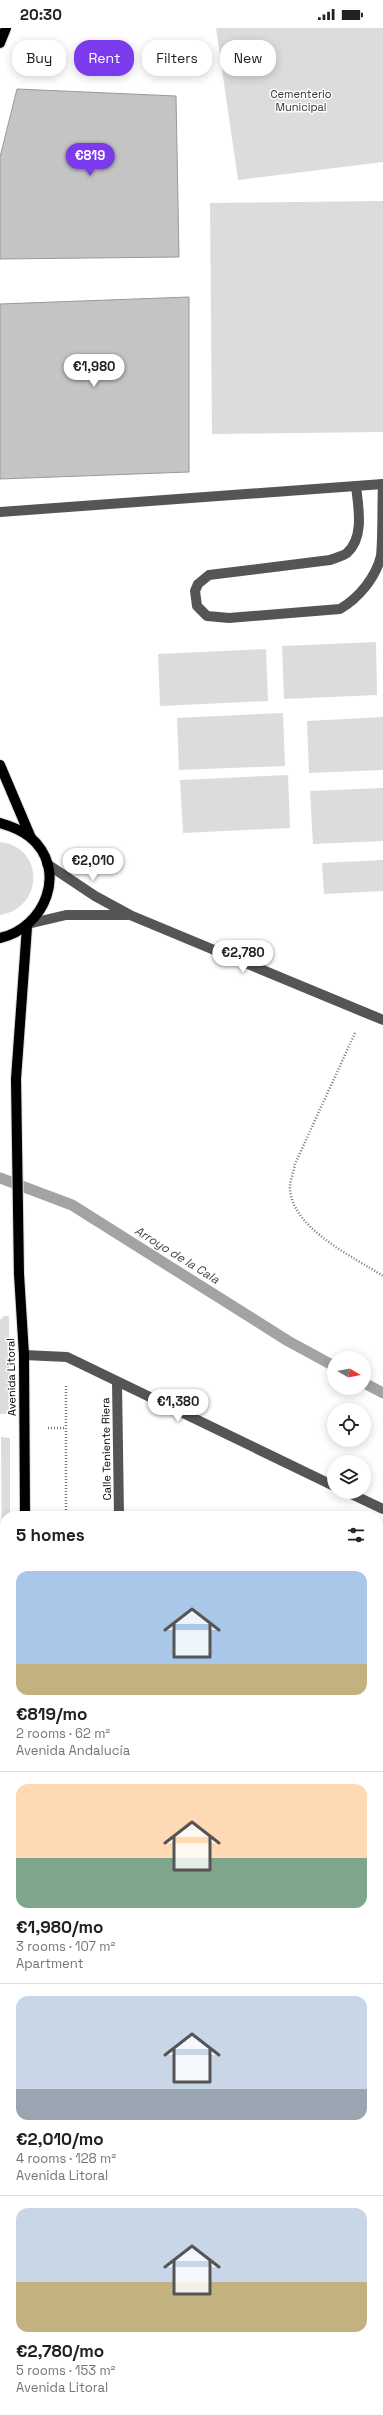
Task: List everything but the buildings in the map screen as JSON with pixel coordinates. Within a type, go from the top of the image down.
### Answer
[{"type":"main road","points":[[0,43],[6,28]]},
{"type":"main road","points":[[0,765],[31,838],[47,864],[50,880],[47,895],[41,910],[29,925],[12,936],[0,938]]},
{"type":"main road","points":[[0,823],[16,828],[31,838]]},
{"type":"main road","name":"Avenida Litoral","points":[[25,1511],[24,1355],[18,1274],[16,1079],[29,925]]},
{"type":"street","points":[[0,512],[383,484],[381,556],[370,580],[354,600],[340,608],[229,618],[207,616],[201,612],[197,606],[195,591],[198,584],[209,575],[330,560],[347,553],[356,537],[359,518],[356,486]]},
{"type":"street","points":[[47,864],[95,896],[130,915],[383,1020]]},
{"type":"street","points":[[29,925],[66,915],[130,915]]},
{"type":"street","points":[[24,1355],[67,1357],[327,1483]]},
{"type":"street","name":"Calle Teniente Riera","points":[[117,1382],[119,1511]]},
{"type":"street","points":[[362,1499],[383,1509]]},
{"type":"path","points":[[365,1013],[295,1164],[290,1186],[296,1209],[314,1232],[383,1276]]},
{"type":"path","points":[[66,1511],[67,1357]]},
{"type":"green space","name":"Cementerio Municipal","points":[[216,28],[383,28],[383,162],[238,180],[223,76],[276,76],[276,40],[220,40],[220,56]]},
{"type":"green space","points":[[383,201],[383,432],[212,434],[210,203]]},
{"type":"green space","points":[[376,642],[377,695],[284,699],[282,646]]},
{"type":"green space","points":[[266,649],[268,701],[160,706],[158,654]]},
{"type":"green space","points":[[283,713],[285,766],[179,770],[177,718]]},
{"type":"green space","points":[[383,717],[383,770],[309,773],[307,721]]},
{"type":"green space","points":[[288,775],[290,828],[183,833],[180,780]]},
{"type":"green space","points":[[383,788],[383,841],[313,844],[310,791]]},
{"type":"green space","points":[[0,842],[15,846],[25,855],[31,865],[33,878],[31,890],[25,901],[14,910],[0,915]]},
{"type":"green space","points":[[383,860],[383,891],[324,894],[322,863]]},
{"type":"green space","points":[[4,1316],[9,1316],[10,1414],[0,1414],[0,1320]]},
{"type":"green space","points":[[1,1437],[10,1438],[10,1511],[2,1511]]},
{"type":"waterway","name":"Arroyo de la Cala","points":[[0,1178],[72,1205],[288,1341],[327,1362]]},
{"type":"waterway","name":"Arroyo de la Cala","points":[[371,1387],[383,1393]]}]
